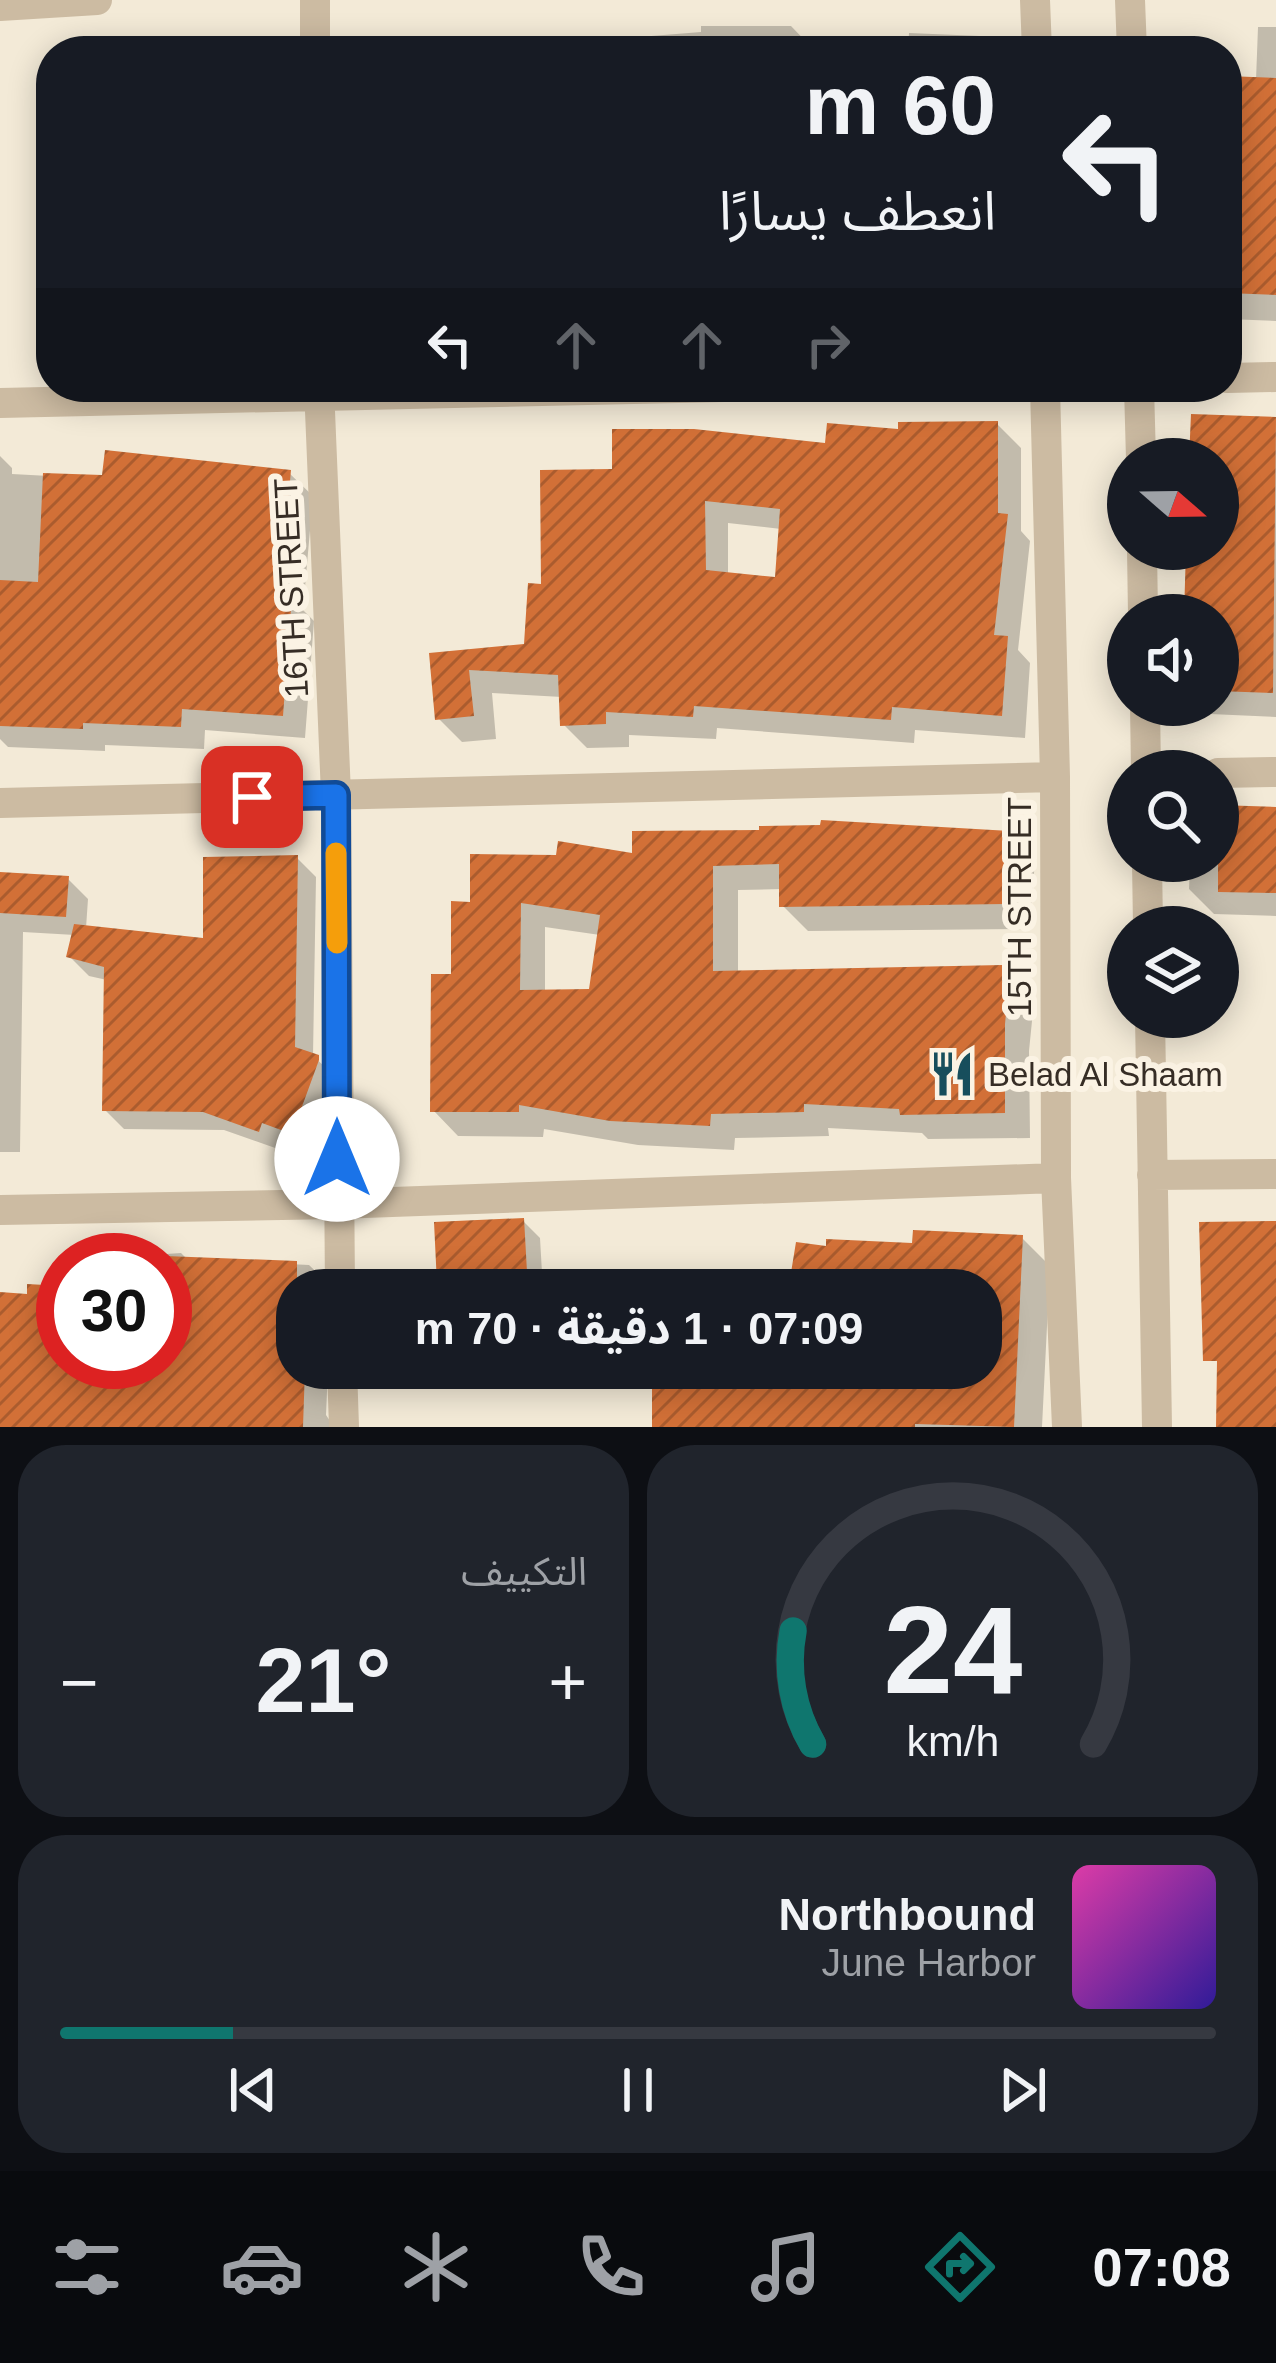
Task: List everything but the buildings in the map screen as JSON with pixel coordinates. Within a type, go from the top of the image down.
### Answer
[{"type":"street","points":[[0,6],[97,0]]},
{"type":"street","points":[[315,0],[315,36]]},
{"type":"street","points":[[1035,0],[1036,36]]},
{"type":"street","points":[[1130,0],[1131,36]]},
{"type":"street","points":[[1242,377],[1276,376]]},
{"type":"street","points":[[0,403],[36,402]]},
{"type":"street","name":"16TH STREET","points":[[320,402],[336,795],[339,1269]]},
{"type":"street","name":"15TH STREET","points":[[1045,402],[1054,777],[1055,1178],[1067,1427]]},
{"type":"street","points":[[1139,402],[1140,438]]},
{"type":"street","points":[[1239,773],[1276,772]]},
{"type":"street","points":[[0,803],[1054,777]]},
{"type":"street","points":[[1150,1038],[1157,1427]]},
{"type":"street","points":[[1152,1175],[1276,1174]]},
{"type":"street","points":[[0,1210],[337,1204],[1055,1178]]},
{"type":"street","points":[[343,1389],[344,1427]]},
{"type":"slow traffic","points":[[336,853],[337,943]]},
{"type":"place","name":"Belad Al Shaam","points":[[952,1074]]},
{"type":"route","points":[[252,797],[336,795],[337,1159]]}]
